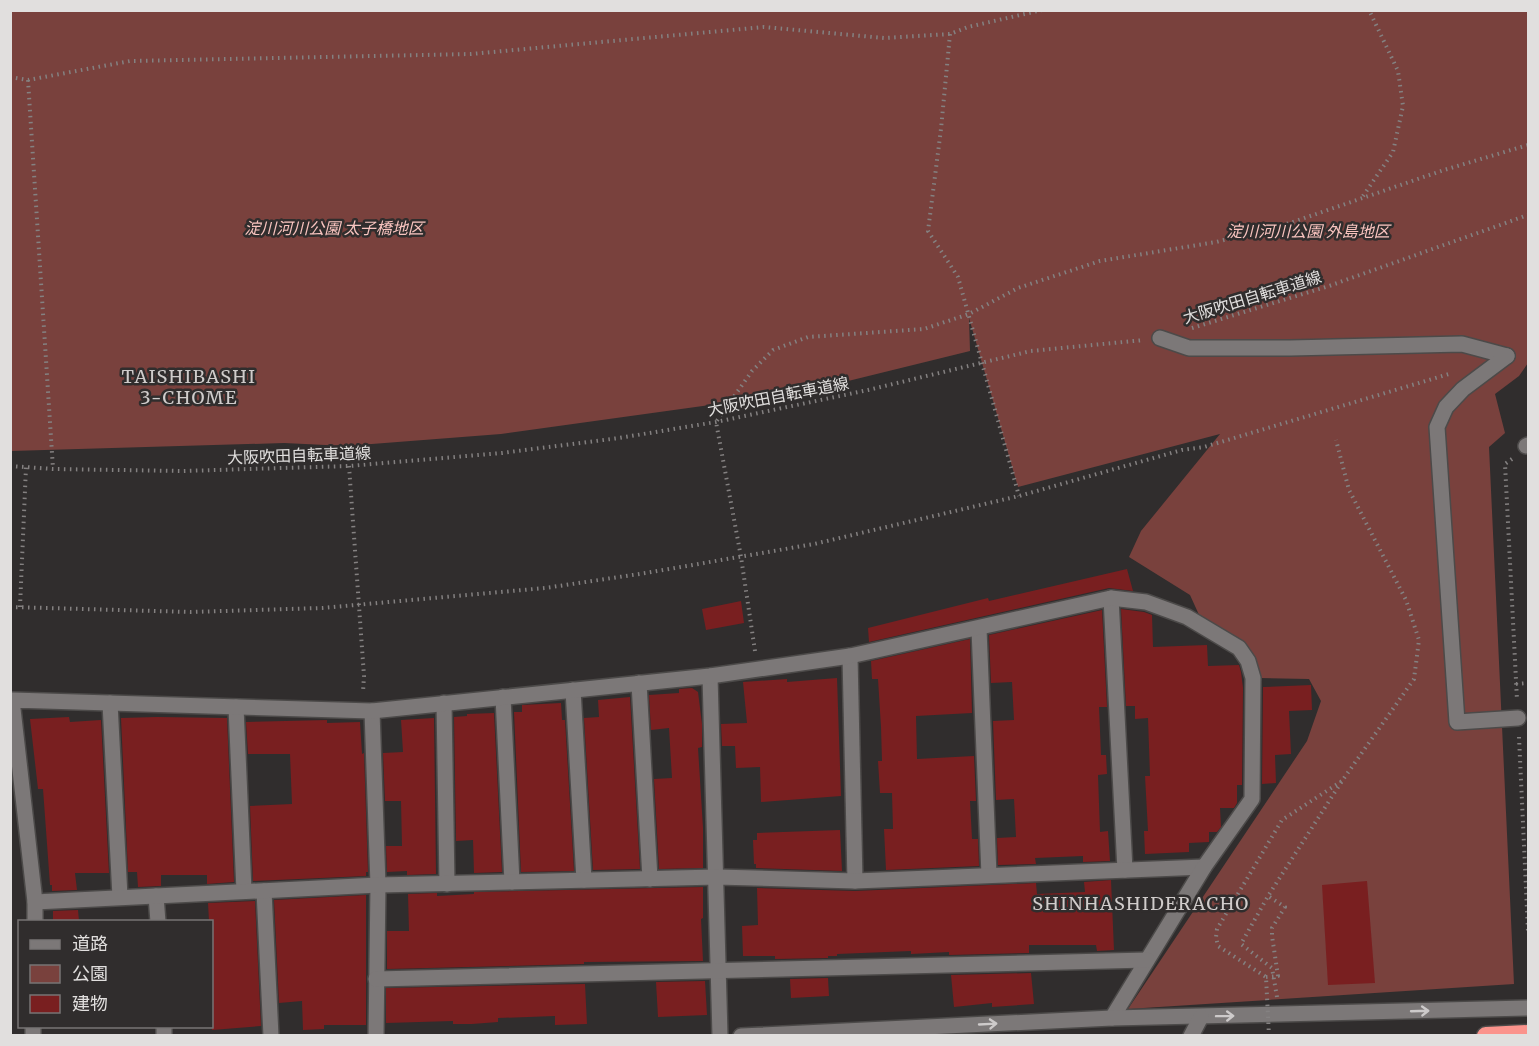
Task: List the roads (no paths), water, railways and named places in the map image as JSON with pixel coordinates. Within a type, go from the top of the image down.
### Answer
[{"type":"highway","points":[[1486,1035],[1528,1034]]},
{"type":"street","points":[[1160,338],[1189,348],[1462,344],[1508,356],[1464,389],[1446,407],[1437,427],[1457,722],[1518,718]]},
{"type":"street","points":[[1111,598],[1125,870]]},
{"type":"street","points":[[34,920],[35,902],[12,700],[236,707],[444,703],[710,676],[850,656],[1111,598],[1146,602],[1188,617],[1239,648],[1248,661],[1253,678],[1252,799],[1204,867],[1112,1018]]},
{"type":"street","points":[[979,629],[989,875]]},
{"type":"street","points":[[850,656],[855,881]]},
{"type":"street","points":[[710,676],[720,1035]]},
{"type":"street","points":[[639,683],[650,879]]},
{"type":"street","points":[[573,690],[584,880]]},
{"type":"street","points":[[503,697],[512,882]]},
{"type":"street","points":[[110,703],[120,897]]},
{"type":"street","points":[[444,703],[447,884]]},
{"type":"street","points":[[367,705],[378,885],[376,1035]]},
{"type":"street","points":[[236,707],[244,891]]},
{"type":"street","points":[[35,902],[378,885],[717,877],[855,881],[1204,867]]},
{"type":"street","points":[[264,891],[271,1035]]},
{"type":"street","points":[[156,896],[158,920]]},
{"type":"street","points":[[376,979],[1147,960]]},
{"type":"street","points":[[741,1035],[1112,1018],[1528,1008]]},
{"type":"street","points":[[1191,1035],[1201,1017]]},
{"type":"district","name":"TAISHIBASHI 3-CHOME","points":[[189,388]]},
{"type":"district","name":"SHINHASHIDERACHO","points":[[1141,904]]},
{"type":"park label","name":"淀川河川公園 太子橋地区","points":[[334,228]]},
{"type":"park label","name":"淀川河川公園 外島地区","points":[[1308,231]]}]
